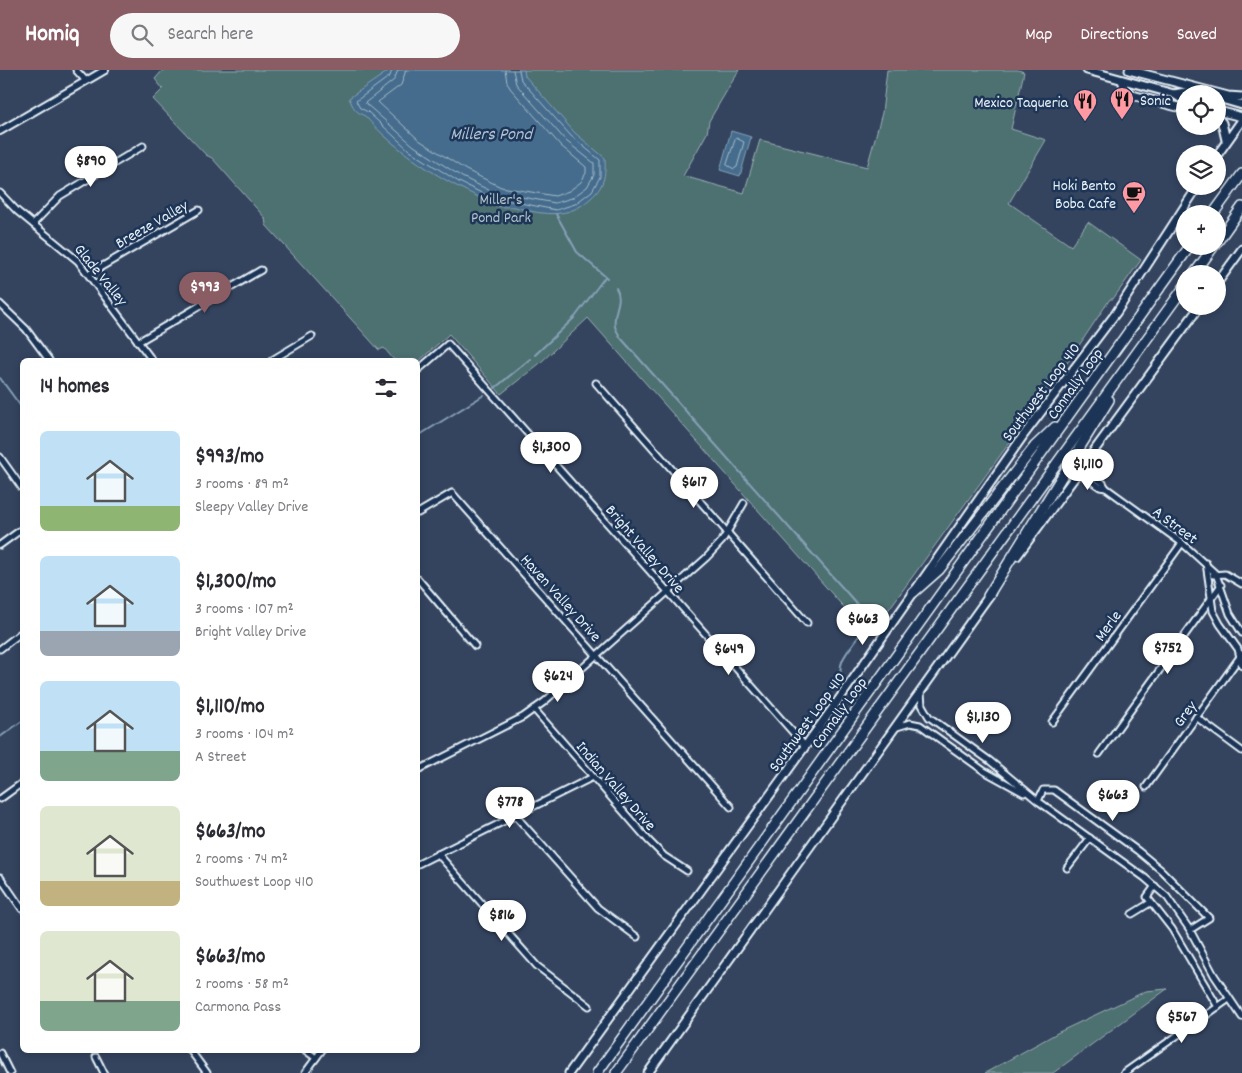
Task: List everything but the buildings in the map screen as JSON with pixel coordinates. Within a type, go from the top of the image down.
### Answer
[{"type":"highway","points":[[1220,205],[1242,174]]},
{"type":"highway","points":[[1226,230],[1242,207]]},
{"type":"highway","name":"Connally Loop","points":[[597,1073],[1184,255]]},
{"type":"highway","name":"Connally Loop","points":[[616,1073],[1176,299]]},
{"type":"highway","points":[[988,596],[1114,394],[1126,369]]},
{"type":"highway","points":[[913,593],[939,570],[1035,446],[1073,409]]},
{"type":"main road","points":[[1089,70],[1174,94]]},
{"type":"main road","points":[[1129,70],[1228,96],[1242,97]]},
{"type":"main road","points":[[1122,80],[1125,90],[1132,95],[1176,107]]},
{"type":"main road","points":[[1226,100],[1242,105]]},
{"type":"main road","points":[[1223,145],[1242,119],[1226,114]]},
{"type":"main road","points":[[1225,135],[1226,140]]},
{"type":"main road","name":"Southwest Loop 410","points":[[569,1073],[805,746],[1023,436],[1116,313],[1192,195]]},
{"type":"main road","points":[[1226,271],[1242,249]]},
{"type":"main road","points":[[648,1073],[988,596],[1193,315]]},
{"type":"street","points":[[76,70],[86,81]]},
{"type":"street","points":[[0,131],[106,70]]},
{"type":"street","points":[[33,224],[60,196],[143,146]]},
{"type":"street","name":"Glade Valley","points":[[0,193],[33,224],[70,252],[89,274],[150,358]]},
{"type":"street","name":"Breeze Valley","points":[[89,274],[199,210]]},
{"type":"street","points":[[138,342],[261,270]]},
{"type":"street","points":[[0,304],[26,329],[48,358]]},
{"type":"street","points":[[275,358],[312,336]]},
{"type":"street","name":"Bright Valley Drive","points":[[420,368],[448,344],[805,746]]},
{"type":"street","points":[[596,383],[807,623]]},
{"type":"street","points":[[0,457],[20,485]]},
{"type":"street","name":"A Street","points":[[1080,469],[1100,487],[1106,488],[1182,542],[1206,563],[1216,574],[1230,614],[1242,633]]},
{"type":"street","name":"Haven Valley Drive","points":[[420,512],[452,493],[732,807]]},
{"type":"street","points":[[420,769],[534,709],[710,554],[727,532],[744,503]]},
{"type":"street","points":[[0,545],[20,530]]},
{"type":"street","name":"Merle","points":[[1052,722],[1182,542]]},
{"type":"street","name":"A Street","points":[[1206,563],[1211,599],[1216,617],[1238,649],[1242,666]]},
{"type":"street","points":[[1208,576],[1216,574],[1228,575],[1242,584]]},
{"type":"street","points":[[420,581],[475,646]]},
{"type":"street","points":[[1099,754],[1221,586]]},
{"type":"street","points":[[0,649],[20,634]]},
{"type":"street","name":"Grey","points":[[1146,787],[1240,656]]},
{"type":"street","points":[[921,690],[922,706],[929,717],[1038,801],[1155,886],[1172,904],[1190,930],[1242,1017]]},
{"type":"street","name":"Indian Valley Drive","points":[[534,709],[649,841],[664,856],[687,871]]},
{"type":"street","points":[[1196,717],[1242,751]]},
{"type":"street","points":[[894,729],[914,723],[984,771],[1038,801]]},
{"type":"street","points":[[957,752],[964,743]]},
{"type":"street","points":[[420,863],[593,777]]},
{"type":"street","points":[[0,799],[20,784]]},
{"type":"street","points":[[1038,801],[1043,790],[1054,790],[1138,851],[1209,918],[1190,930]]},
{"type":"street","points":[[515,815],[598,908],[637,937]]},
{"type":"street","points":[[1067,868],[1090,838]]},
{"type":"street","points":[[438,854],[537,966],[589,1006]]},
{"type":"street","points":[[0,877],[20,906]]},
{"type":"street","points":[[1155,886],[1147,898],[1172,929],[1218,1007]]},
{"type":"street","points":[[1132,914],[1150,903]]},
{"type":"street","points":[[1124,1073],[1229,998]]},
{"type":"street","points":[[0,1053],[10,1073]]},
{"type":"street","points":[[192,1053],[207,1073]]},
{"type":"street","points":[[309,1053],[316,1058]]},
{"type":"street","points":[[305,1073],[320,1053]]},
{"type":"street","points":[[96,1056],[104,1073]]},
{"type":"green space","name":"Miller's Pond Park","points":[[163,70],[739,70],[709,121],[707,133],[683,176],[744,193],[760,140],[867,167],[882,113],[887,70],[1018,70],[1024,72],[1011,129],[1046,140],[1009,203],[1071,246],[1088,222],[1141,260],[1113,299],[1110,299],[1070,359],[871,634],[856,621],[588,318],[539,364],[501,394],[449,334],[420,360],[420,358],[392,358],[384,348],[379,350],[266,225],[265,218],[212,158],[206,155],[153,99],[163,89],[155,79]]},
{"type":"green space","points":[[1167,989],[1053,1073],[985,1073],[1059,1032],[1146,991]]},
{"type":"water","name":"Millers Pond","points":[[390,70],[524,70],[525,76],[575,133],[605,158],[604,178],[600,188],[591,198],[577,208],[551,214],[515,207],[496,206],[450,183],[405,153],[365,116],[357,111],[352,104],[349,98]]},
{"type":"water","points":[[731,131],[751,137],[740,176],[720,170]]},
{"type":"waterway","points":[[556,214],[577,252],[607,278]]},
{"type":"waterway","points":[[535,355],[575,317],[605,277]]},
{"type":"waterway","points":[[616,288],[619,297],[615,327],[620,337],[864,612],[865,621],[863,629],[842,661],[840,669],[842,678]]},
{"type":"waterway","points":[[495,388],[530,359]]},
{"type":"waterway","points":[[0,378],[20,405]]},
{"type":"waterway","points":[[420,435],[484,395]]},
{"type":"waterway","points":[[0,737],[20,722]]},
{"type":"place","name":"Sonic","points":[[1122,120]]},
{"type":"place","name":"Mexico Taqueria","points":[[1085,122]]},
{"type":"place","name":"Hoki Bento Boba Cafe","points":[[1134,214]]}]
